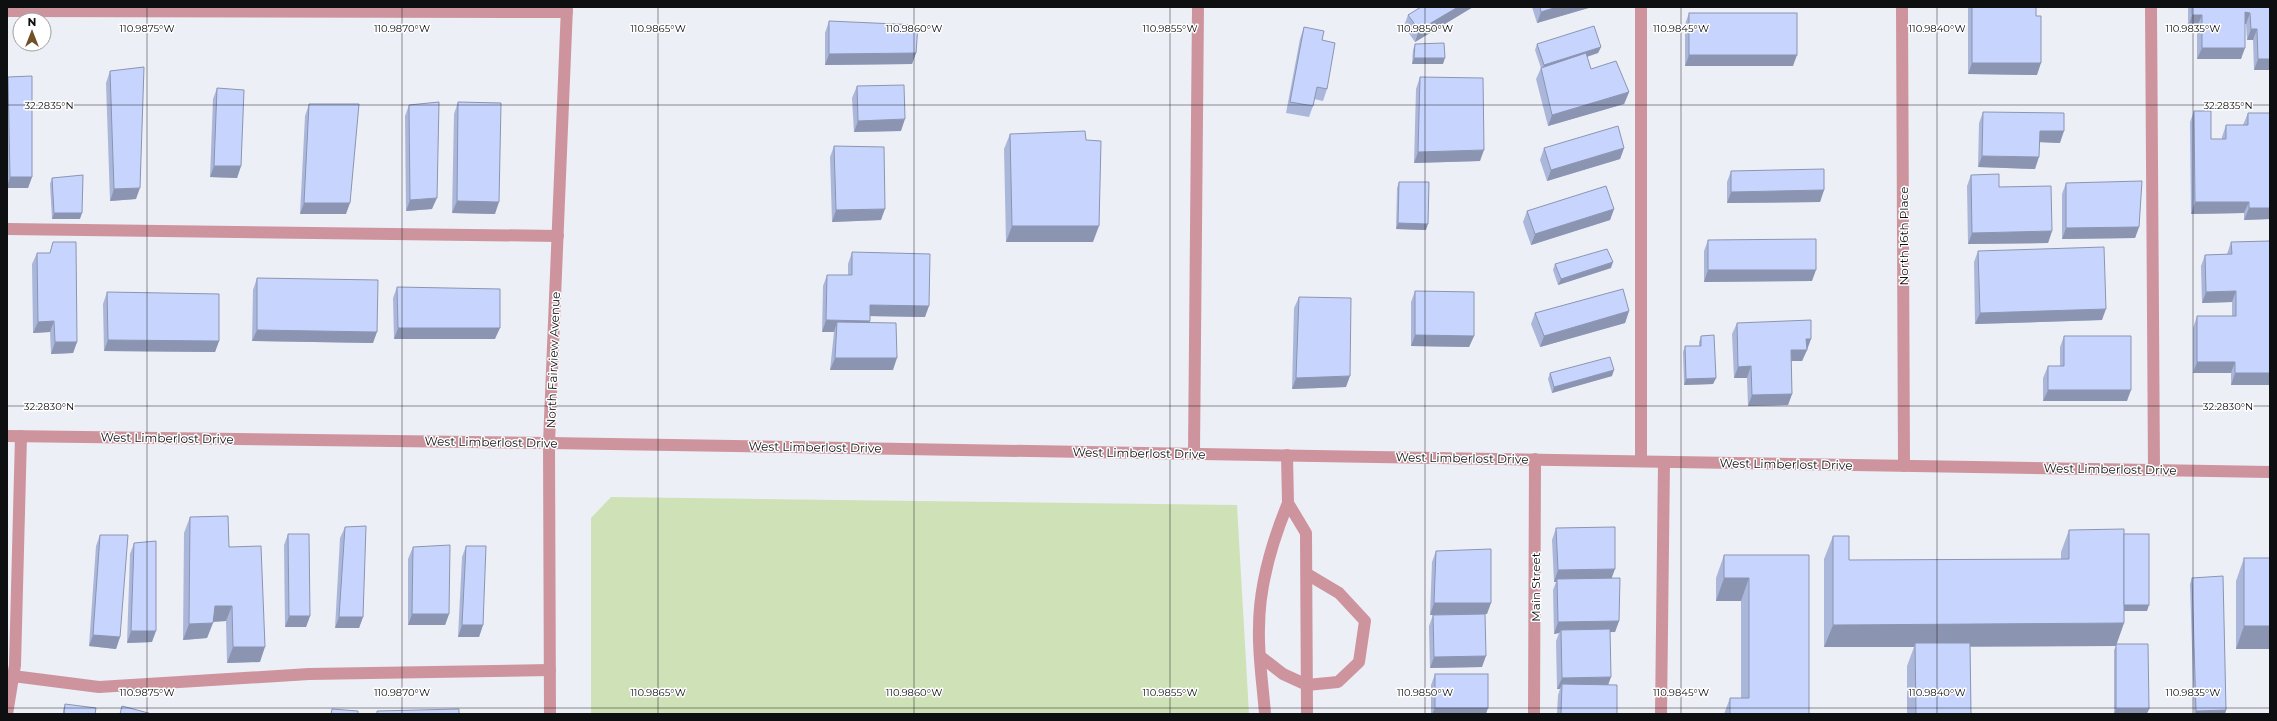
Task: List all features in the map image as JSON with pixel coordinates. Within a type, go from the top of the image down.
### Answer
[{"type":"street","points":[[1194,454],[1198,7]]},
{"type":"street","points":[[1641,7],[1641,461]]},
{"type":"street","name":"North 16th Place","points":[[1902,7],[1904,466]]},
{"type":"street","points":[[2151,7],[2154,470]]},
{"type":"street","points":[[7,11],[567,10]]},
{"type":"street","name":"North Fairview Avenue","points":[[550,714],[549,443],[567,10]]},
{"type":"street","points":[[7,229],[558,236]]},
{"type":"street","name":"West Limberlost Drive","points":[[7,436],[549,443],[2270,472]]},
{"type":"street","points":[[7,714],[13,676],[21,436]]},
{"type":"street","points":[[1265,714],[1259,629],[1261,596],[1275,535],[1288,503],[1287,455]]},
{"type":"street","name":"Main Street","points":[[1534,714],[1535,460]]},
{"type":"street","points":[[1661,714],[1664,462]]},
{"type":"street","points":[[1288,503],[1306,533],[1307,714]]},
{"type":"street","points":[[1261,657],[1283,674],[1307,685],[1338,682],[1359,662],[1365,622],[1339,593],[1307,574]]},
{"type":"street","points":[[13,676],[99,687],[309,674],[550,670]]},
{"type":"green space","points":[[611,497],[1237,505],[1249,714],[591,714],[591,518]]},
{"type":"building","points":[[1421,7],[1458,7],[1419,30],[1408,15]]},
{"type":"building","points":[[1540,7],[1557,7],[1541,12]]},
{"type":"building","points":[[1972,7],[2036,7],[2036,16],[2041,16],[2041,63],[1972,63]]},
{"type":"building","points":[[2192,7],[2270,7],[2270,59],[2258,59],[2257,29],[2251,29],[2250,13],[2245,12],[2245,48],[2202,48],[2202,15],[2192,15]]},
{"type":"building","points":[[1689,13],[1797,13],[1797,55],[1689,55]]},
{"type":"building","points":[[829,21],[918,25],[916,53],[829,54]]},
{"type":"building","points":[[1594,26],[1601,47],[1544,65],[1537,44]]},
{"type":"building","points":[[1304,27],[1324,31],[1322,40],[1335,43],[1327,89],[1317,87],[1313,106],[1290,102]]},
{"type":"building","points":[[1444,43],[1445,58],[1414,58],[1415,44]]},
{"type":"building","points":[[1586,53],[1591,69],[1616,61],[1629,92],[1552,115],[1541,68]]},
{"type":"building","points":[[144,67],[140,188],[114,189],[110,71]]},
{"type":"building","points":[[32,76],[32,177],[10,177],[8,77]]},
{"type":"building","points":[[1420,77],[1483,78],[1484,150],[1418,152]]},
{"type":"building","points":[[904,85],[905,119],[858,121],[857,86]]},
{"type":"building","points":[[217,88],[244,90],[241,166],[214,166]]},
{"type":"building","points":[[439,102],[437,198],[410,200],[409,105]]},
{"type":"building","points":[[458,102],[501,103],[499,202],[457,201]]},
{"type":"building","points":[[309,104],[359,104],[350,203],[304,203]]},
{"type":"building","points":[[2194,111],[2211,111],[2211,139],[2226,139],[2226,125],[2248,125],[2248,113],[2270,113],[2270,208],[2249,208],[2249,202],[2195,202]]},
{"type":"building","points":[[1983,112],[2064,113],[2064,131],[2040,131],[2039,157],[1982,156]]},
{"type":"building","points":[[1618,126],[1624,148],[1551,170],[1544,148]]},
{"type":"building","points":[[1085,131],[1086,140],[1101,141],[1099,226],[1012,226],[1010,134]]},
{"type":"building","points":[[834,146],[884,147],[885,209],[836,210]]},
{"type":"building","points":[[1824,169],[1824,190],[1731,192],[1731,171]]},
{"type":"building","points":[[1999,174],[1999,187],[2051,186],[2052,231],[1972,233],[1971,175]]},
{"type":"building","points":[[83,175],[82,213],[54,213],[52,178]]},
{"type":"building","points":[[2142,181],[2139,227],[2066,228],[2066,183]]},
{"type":"building","points":[[1399,182],[1429,182],[1428,224],[1398,223]]},
{"type":"building","points":[[1606,186],[1614,209],[1535,234],[1527,211]]},
{"type":"building","points":[[1816,239],[1816,270],[1708,270],[1708,240]]},
{"type":"building","points":[[2270,241],[2270,373],[2235,373],[2235,362],[2197,362],[2197,316],[2236,316],[2236,291],[2206,292],[2205,255],[2232,254],[2231,242]]},
{"type":"building","points":[[53,242],[76,242],[77,342],[55,342],[54,321],[38,322],[37,253],[50,253]]},
{"type":"building","points":[[2104,247],[2106,309],[1980,313],[1978,251]]},
{"type":"building","points":[[1607,249],[1613,262],[1561,279],[1555,264]]},
{"type":"building","points":[[852,252],[930,254],[929,306],[870,305],[870,321],[826,320],[827,275],[852,275]]},
{"type":"building","points":[[257,278],[378,280],[377,332],[257,330]]},
{"type":"building","points":[[397,287],[500,289],[500,328],[398,328]]},
{"type":"building","points":[[1623,289],[1629,311],[1544,336],[1535,313]]},
{"type":"building","points":[[1415,291],[1474,292],[1474,336],[1415,335]]},
{"type":"building","points":[[107,292],[219,294],[219,341],[108,340]]},
{"type":"building","points":[[1299,297],[1351,298],[1350,376],[1296,378]]},
{"type":"building","points":[[1811,320],[1811,339],[1806,339],[1807,350],[1791,350],[1792,394],[1752,395],[1751,366],[1738,367],[1737,323]]},
{"type":"building","points":[[837,322],[896,323],[897,358],[835,358]]},
{"type":"building","points":[[1714,335],[1716,378],[1686,379],[1685,346],[1701,346],[1701,336]]},
{"type":"building","points":[[2064,336],[2131,336],[2131,390],[2048,390],[2048,366],[2064,366]]},
{"type":"building","points":[[1610,357],[1614,370],[1554,387],[1550,373]]},
{"type":"building","points":[[228,516],[229,547],[261,546],[265,647],[233,647],[232,606],[215,606],[213,623],[189,624],[190,517]]},
{"type":"building","points":[[366,526],[363,617],[339,617],[345,527]]},
{"type":"building","points":[[1615,527],[1615,569],[1558,570],[1556,528]]},
{"type":"building","points":[[2124,529],[2124,623],[1833,625],[1833,536],[1849,536],[1849,560],[2069,559],[2069,530]]},
{"type":"building","points":[[288,534],[309,534],[310,616],[289,616]]},
{"type":"building","points":[[2124,534],[2149,534],[2149,605],[2124,605]]},
{"type":"building","points":[[100,535],[128,535],[120,637],[93,635]]},
{"type":"building","points":[[156,541],[156,631],[131,631],[134,543]]},
{"type":"building","points":[[450,545],[449,614],[412,614],[413,547]]},
{"type":"building","points":[[466,546],[486,546],[483,625],[462,625]]},
{"type":"building","points":[[1491,549],[1491,603],[1434,603],[1436,551]]},
{"type":"building","points":[[1724,555],[1809,555],[1809,714],[1730,714],[1730,698],[1749,698],[1749,578],[1724,578]]},
{"type":"building","points":[[2244,558],[2270,558],[2270,626],[2244,626]]},
{"type":"building","points":[[2223,576],[2226,710],[2196,711],[2192,578]]},
{"type":"building","points":[[1620,578],[1619,621],[1558,622],[1557,579]]},
{"type":"building","points":[[1485,614],[1486,656],[1434,657],[1433,615]]},
{"type":"building","points":[[1610,629],[1611,677],[1562,678],[1561,630]]},
{"type":"building","points":[[1915,643],[1970,643],[1971,714],[1916,714]]},
{"type":"building","points":[[2116,644],[2148,644],[2149,709],[2116,709]]},
{"type":"building","points":[[1435,674],[1488,674],[1488,708],[1435,708]]},
{"type":"building","points":[[1562,684],[1617,685],[1617,714],[1561,714]]},
{"type":"building","points":[[65,704],[96,708],[95,714],[64,714]]},
{"type":"building","points":[[122,706],[152,714],[120,714]]},
{"type":"building","points":[[332,709],[358,711],[358,714],[331,714]]},
{"type":"building","points":[[459,709],[459,714],[377,714],[377,711]]}]
